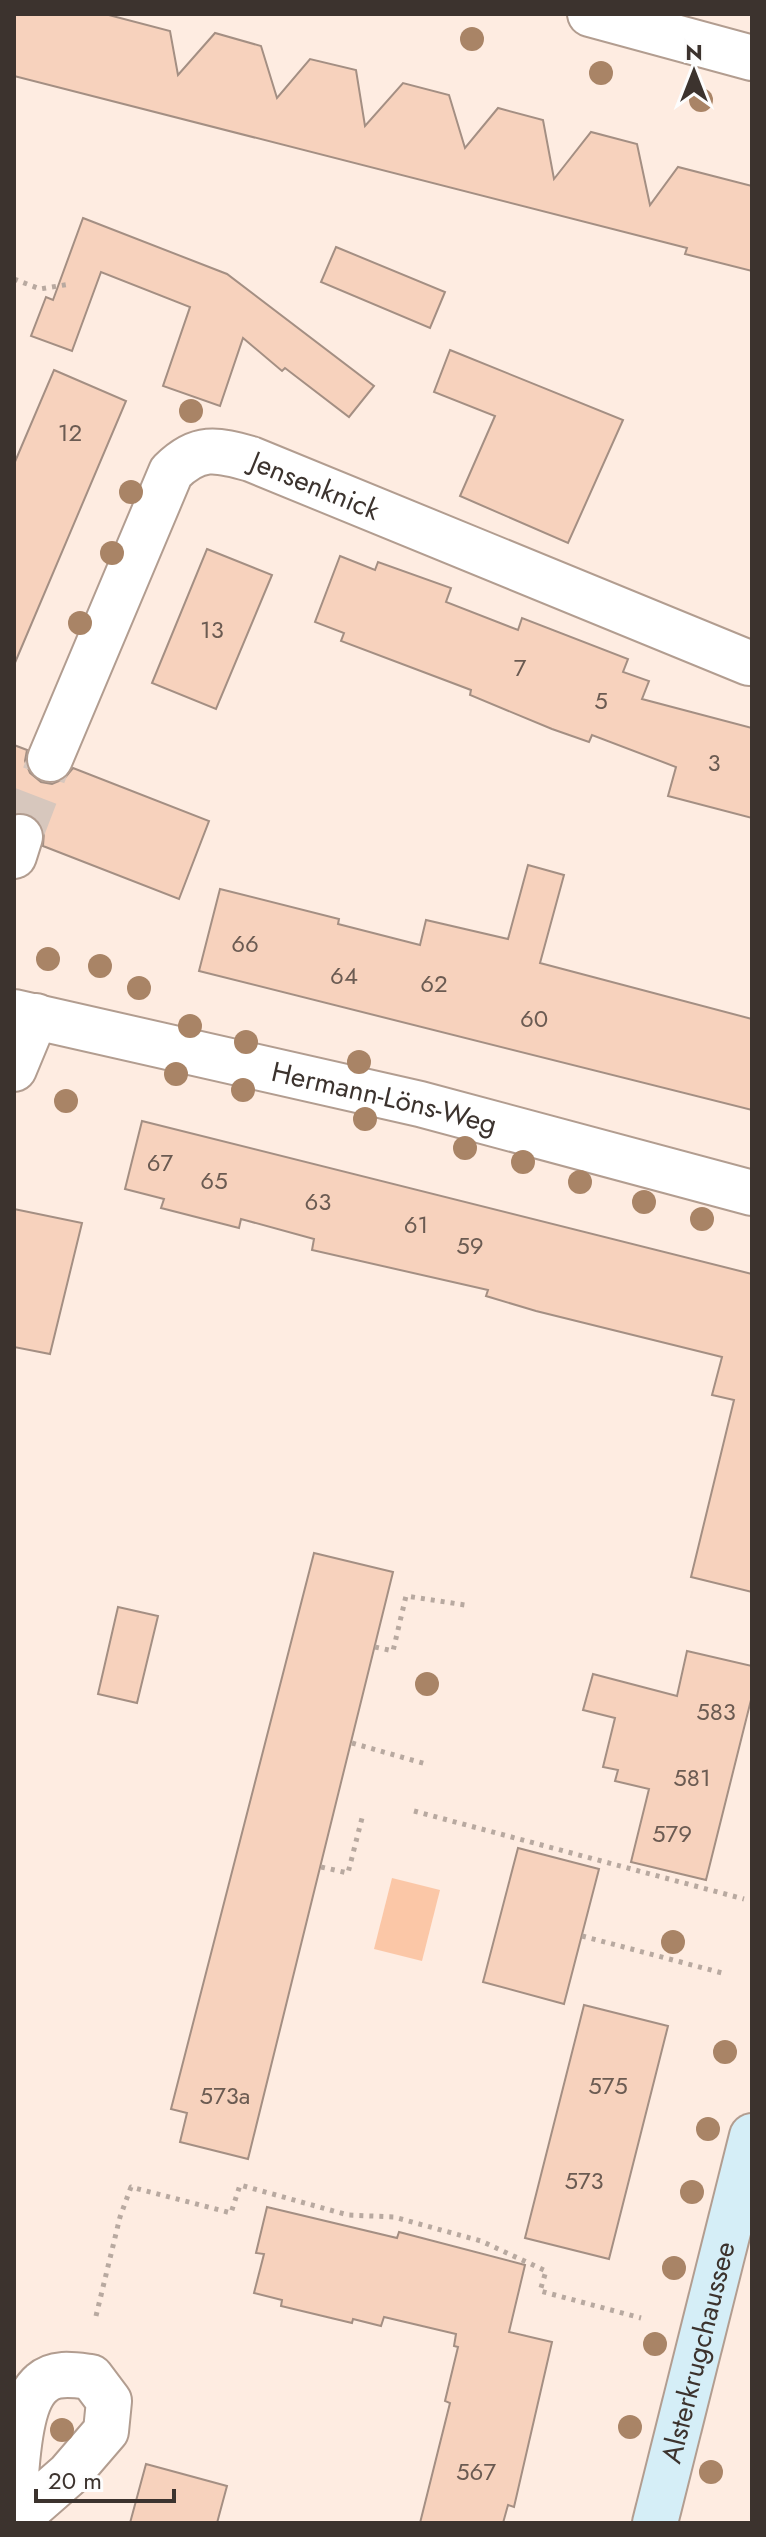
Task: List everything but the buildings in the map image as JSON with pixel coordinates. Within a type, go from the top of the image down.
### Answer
[{"type":"main road","name":"Alsterkrugchaussee","points":[[655,2523],[741,2228],[752,2136]]},
{"type":"street","points":[[590,14],[752,58]]},
{"type":"street","name":"Jensenknick","points":[[50,759],[171,472],[186,458],[204,451],[223,451],[251,459],[749,663]]},
{"type":"street","points":[[14,1069],[25,1014]]},
{"type":"street","name":"Hermann-Löns-Weg","points":[[25,1014],[420,1104],[752,1193]]},
{"type":"street","points":[[14,2511],[19,2444],[31,2399],[42,2382],[64,2374],[91,2377],[109,2401],[106,2431],[69,2474],[14,2522]]},
{"type":"path","points":[[14,279],[40,289],[70,284]]},
{"type":"path","points":[[375,1647],[393,1651],[406,1596],[465,1605]]},
{"type":"path","points":[[352,1743],[426,1764]]},
{"type":"path","points":[[414,1811],[744,1899]]},
{"type":"path","points":[[321,1867],[348,1873],[362,1818]]},
{"type":"path","points":[[582,1936],[726,1974]]},
{"type":"path","points":[[96,2316],[120,2217],[131,2187],[231,2213],[240,2185],[348,2215],[394,2217],[481,2241],[546,2271],[540,2291],[641,2318]]},
{"type":"shaded area","points":[[392,1878],[440,1890],[422,1961],[374,1949]]},
{"type":"tunnel","points":[[20,837],[50,759]]}]
